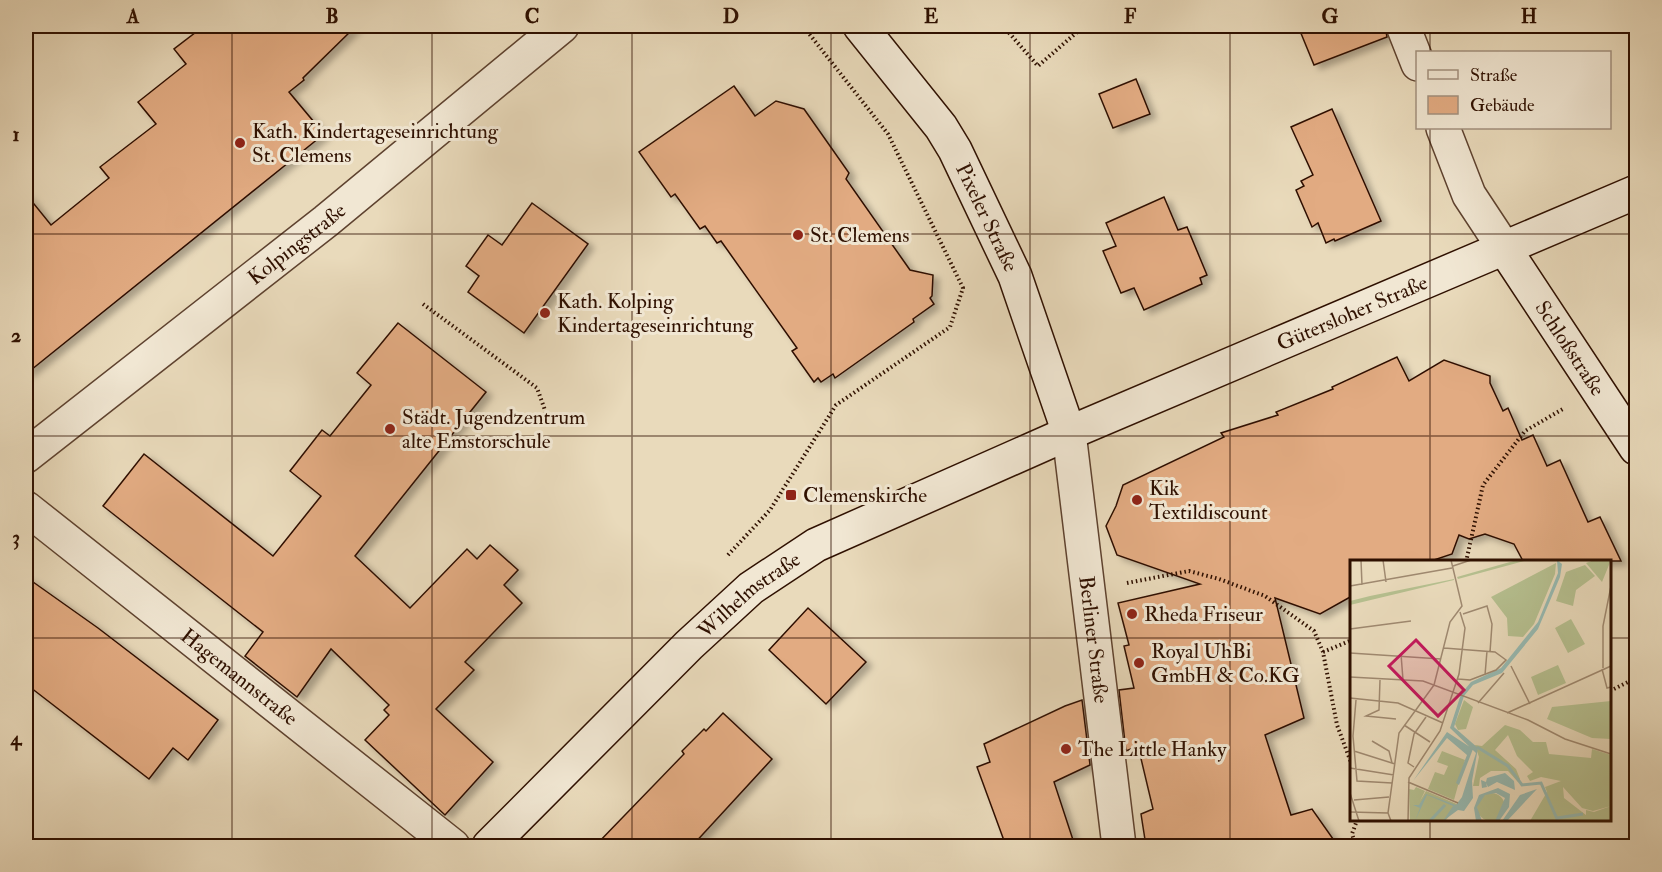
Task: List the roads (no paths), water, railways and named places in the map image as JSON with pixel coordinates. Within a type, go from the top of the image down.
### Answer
[{"type":"street","name":"Kolpingstraße","points":[[26,456],[326,221],[562,26]]},
{"type":"street","name":"Pixeler Straße","points":[[860,26],[941,127],[956,150],[1015,276],[1069,433]]},
{"type":"street","points":[[1402,26],[1416,59]]},
{"type":"street","name":"Schloßstraße","points":[[1443,129],[1469,195],[1636,448]]},
{"type":"street","name":"Gütersloher Straße","points":[[1069,433],[1636,192]]},
{"type":"street","name":"Berliner Straße","points":[[1069,433],[1119,846]]},
{"type":"street","name":"Wilhelmstraße","points":[[489,846],[689,645],[751,588],[816,545],[1069,433]]},
{"type":"street","name":"Hagemannstraße","points":[[26,507],[453,846]]},
{"type":"place","name":"Kath. Kindertageseinrichtung St. Clemens","points":[[240,143]]},
{"type":"place","name":"St. Clemens","points":[[798,235]]},
{"type":"place","name":"Kath. Kolping Kindertageseinrichtung","points":[[545,313]]},
{"type":"place","name":"Städt. Jugendzentrum alte Emstorschule","points":[[390,429]]},
{"type":"place","name":"Clemenskirche","points":[[791,495]]},
{"type":"place","name":"Kik Textildiscount","points":[[1137,500]]},
{"type":"place","name":"Rheda Friseur","points":[[1132,614]]},
{"type":"place","name":"Royal UhBi GmbH & Co.KG","points":[[1139,663]]},
{"type":"place","name":"The Little Hanky","points":[[1066,749]]}]
